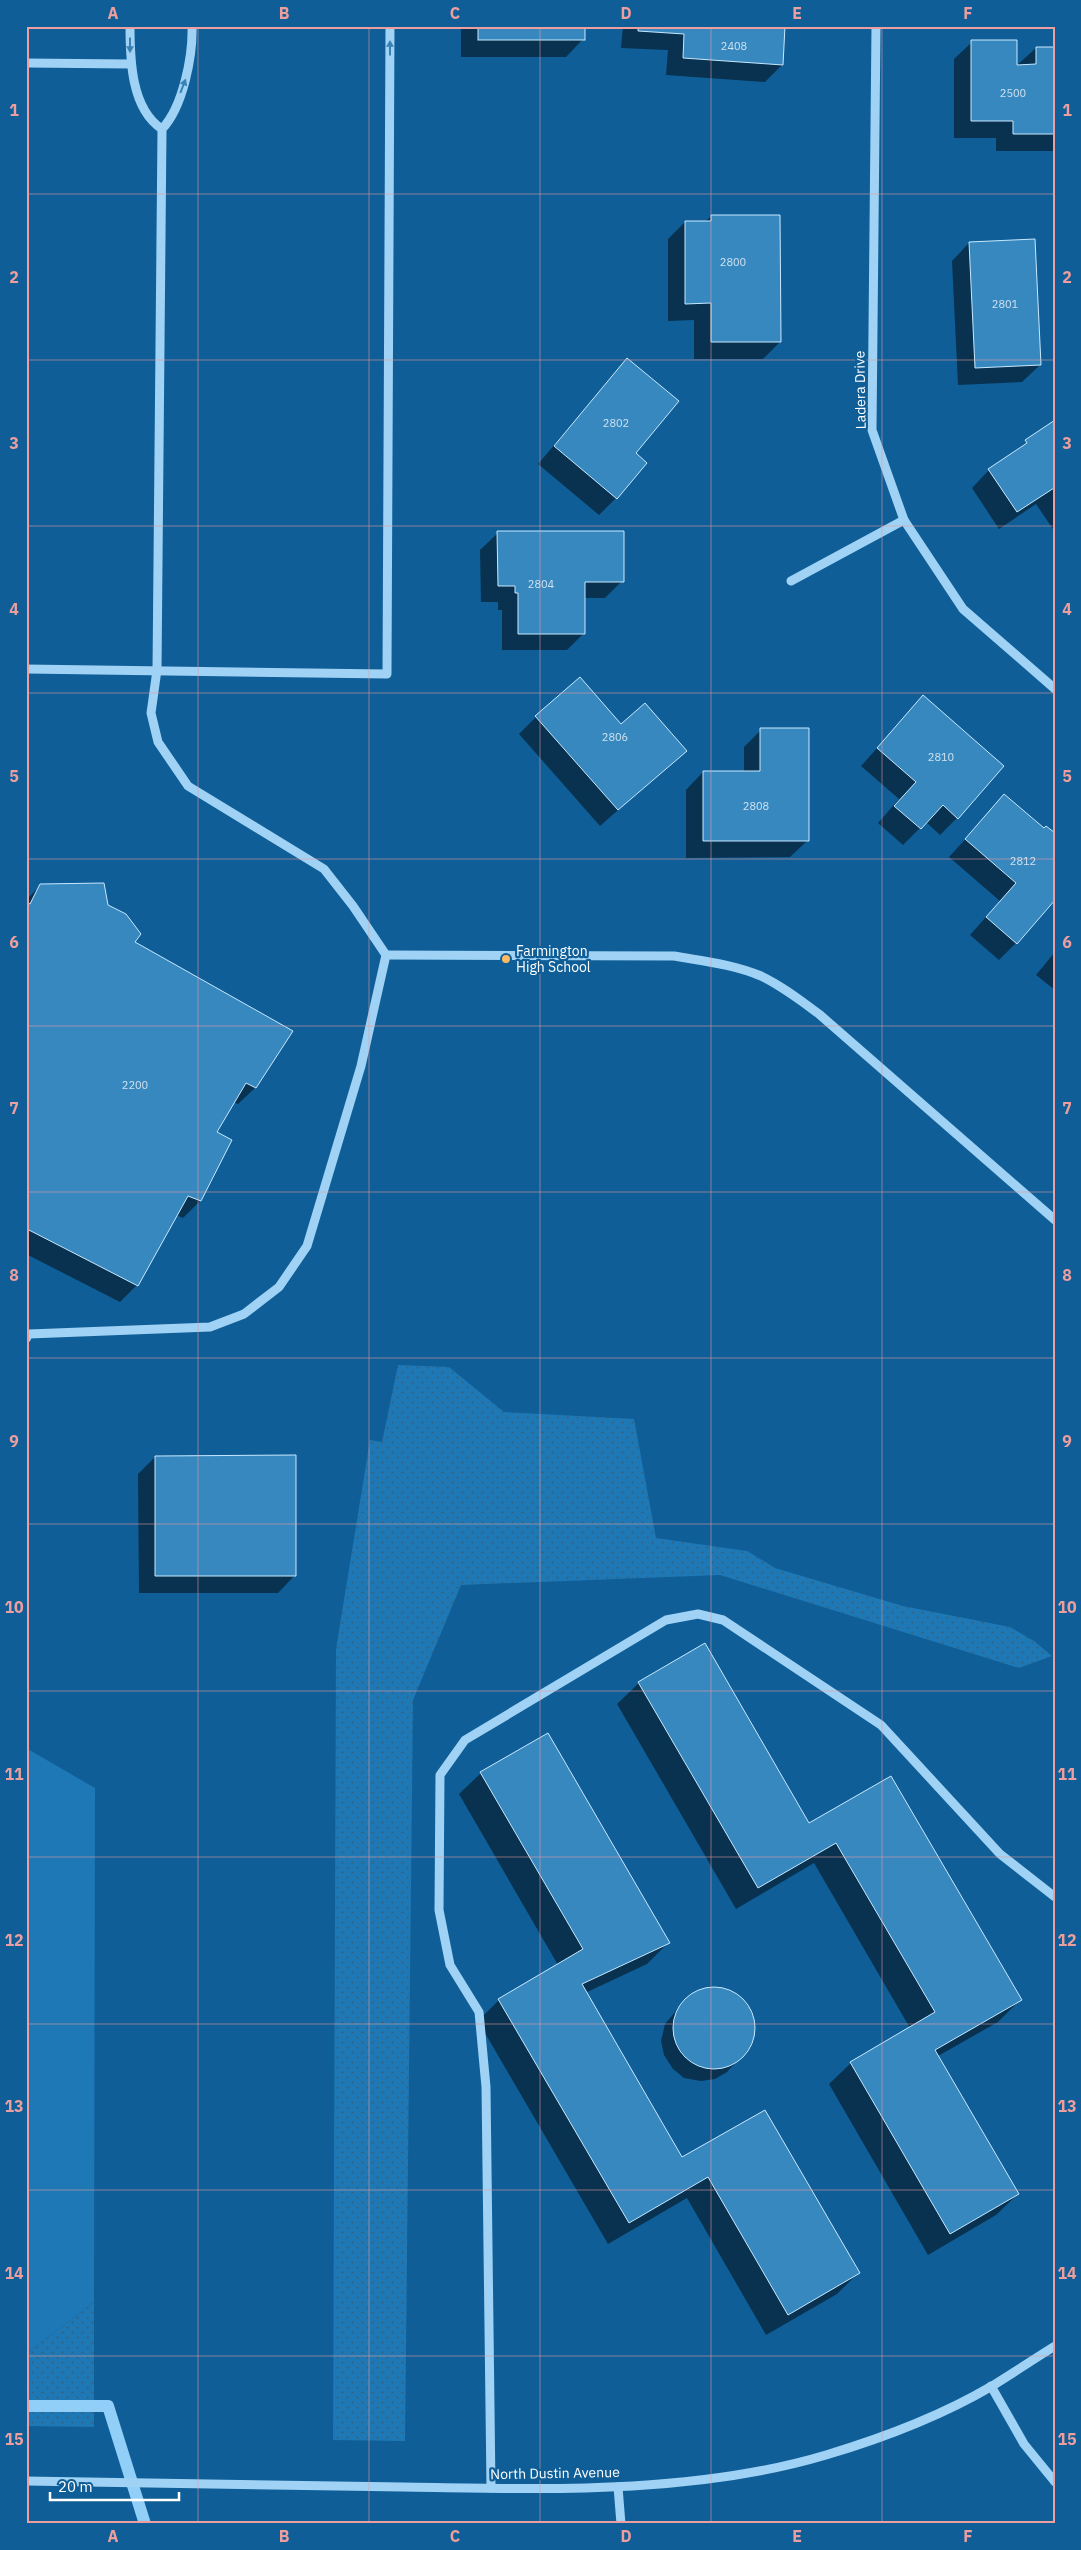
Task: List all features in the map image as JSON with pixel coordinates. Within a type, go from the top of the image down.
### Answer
[{"type":"street","points":[[130,26],[130,64],[140,98],[151,122],[162,129]]},
{"type":"street","points":[[26,1339],[29,1334],[210,1327],[244,1314],[278,1287],[307,1246],[361,1066],[386,955],[353,906],[324,869],[188,786],[158,742],[151,713],[157,670],[162,129],[169,122],[189,69],[192,26]]},
{"type":"street","points":[[26,669],[387,674],[390,26]]},
{"type":"street","name":"Ladera Drive","points":[[876,26],[872,430],[904,520],[962,609],[1055,689]]},
{"type":"street","points":[[26,63],[130,64]]},
{"type":"street","points":[[791,580],[904,520]]},
{"type":"street","points":[[386,955],[674,956],[716,962],[759,975],[782,987],[820,1014],[1055,1220]]},
{"type":"street","points":[[491,2488],[486,2087],[479,2012],[450,1965],[439,1910],[440,1775],[465,1740],[666,1620],[698,1614],[723,1620],[881,1725],[1000,1854],[1055,1897]]},
{"type":"street","name":"North Dustin Avenue","points":[[26,2481],[491,2488],[618,2486],[743,2473],[824,2456],[938,2414],[991,2386],[1055,2346]]},
{"type":"street","points":[[991,2386],[1024,2444],[1055,2482]]},
{"type":"street","points":[[618,2486],[621,2524]]},
{"type":"shaded area","points":[[398,1365],[449,1367],[504,1412],[634,1419],[656,1538],[747,1551],[775,1568],[903,1606],[1010,1627],[1034,1641],[1052,1656],[1019,1668],[720,1575],[461,1585],[413,1700],[405,2441],[333,2440],[336,1649],[370,1440],[382,1442]]},
{"type":"shaded area","points":[[26,1748],[95,1788],[94,2302],[26,2354]]},
{"type":"shaded area","points":[[94,2302],[94,2427],[26,2426],[26,2354]]},
{"type":"building","points":[[478,26],[585,26],[585,40],[478,40]]},
{"type":"building","points":[[638,26],[785,26],[783,65],[683,58],[684,34],[638,31]]},
{"type":"building","points":[[971,40],[1017,40],[1017,65],[1036,64],[1036,47],[1055,47],[1055,134],[1013,134],[1013,121],[971,121]]},
{"type":"building","points":[[711,215],[780,215],[781,342],[711,342],[711,303],[685,304],[685,221],[711,221]]},
{"type":"building","points":[[1035,239],[1041,365],[975,368],[969,242]]},
{"type":"building","points":[[627,358],[679,401],[636,453],[647,463],[617,499],[554,446]]},
{"type":"building","points":[[1055,420],[1055,489],[1017,512],[988,469],[1027,443],[1025,440]]},
{"type":"building","points":[[497,531],[624,531],[624,582],[585,582],[585,634],[518,634],[518,593],[515,593],[515,586],[498,586]]},
{"type":"building","points":[[580,677],[621,724],[645,703],[687,751],[618,810],[535,716]]},
{"type":"building","points":[[923,695],[1004,766],[958,819],[943,805],[921,829],[894,806],[916,782],[877,748]]},
{"type":"building","points":[[760,728],[809,728],[809,841],[703,841],[703,771],[760,771]]},
{"type":"building","points":[[1004,794],[1044,828],[1046,826],[1055,833],[1055,900],[1017,944],[986,917],[1016,883],[965,839]]},
{"type":"building","points":[[104,883],[108,905],[126,914],[141,934],[135,942],[293,1031],[256,1088],[246,1083],[217,1132],[232,1140],[201,1201],[188,1196],[138,1286],[27,1229],[26,1231],[26,902],[30,904],[40,884]]},
{"type":"building","points":[[296,1455],[296,1576],[155,1576],[155,1456]]},
{"type":"building","points":[[705,1643],[809,1823],[891,1776],[1022,2000],[935,2050],[1019,2194],[950,2234],[850,2062],[935,2012],[836,1843],[758,1888],[638,1682]]},
{"type":"building","points":[[548,1733],[670,1943],[582,1984],[682,2157],[765,2110],[860,2273],[788,2315],[708,2177],[629,2223],[498,1999],[583,1949],[480,1772]]},
{"type":"building","points":[[714,1987],[730,1990],[743,1999],[752,2012],[755,2028],[752,2044],[743,2057],[730,2066],[714,2069],[698,2066],[685,2057],[676,2044],[673,2028],[676,2012],[685,1999],[698,1990]]},
{"type":"waterway","points":[[26,2406],[108,2406],[145,2524]]},
{"type":"place","name":"Farmington High School","points":[[506,959]]}]
